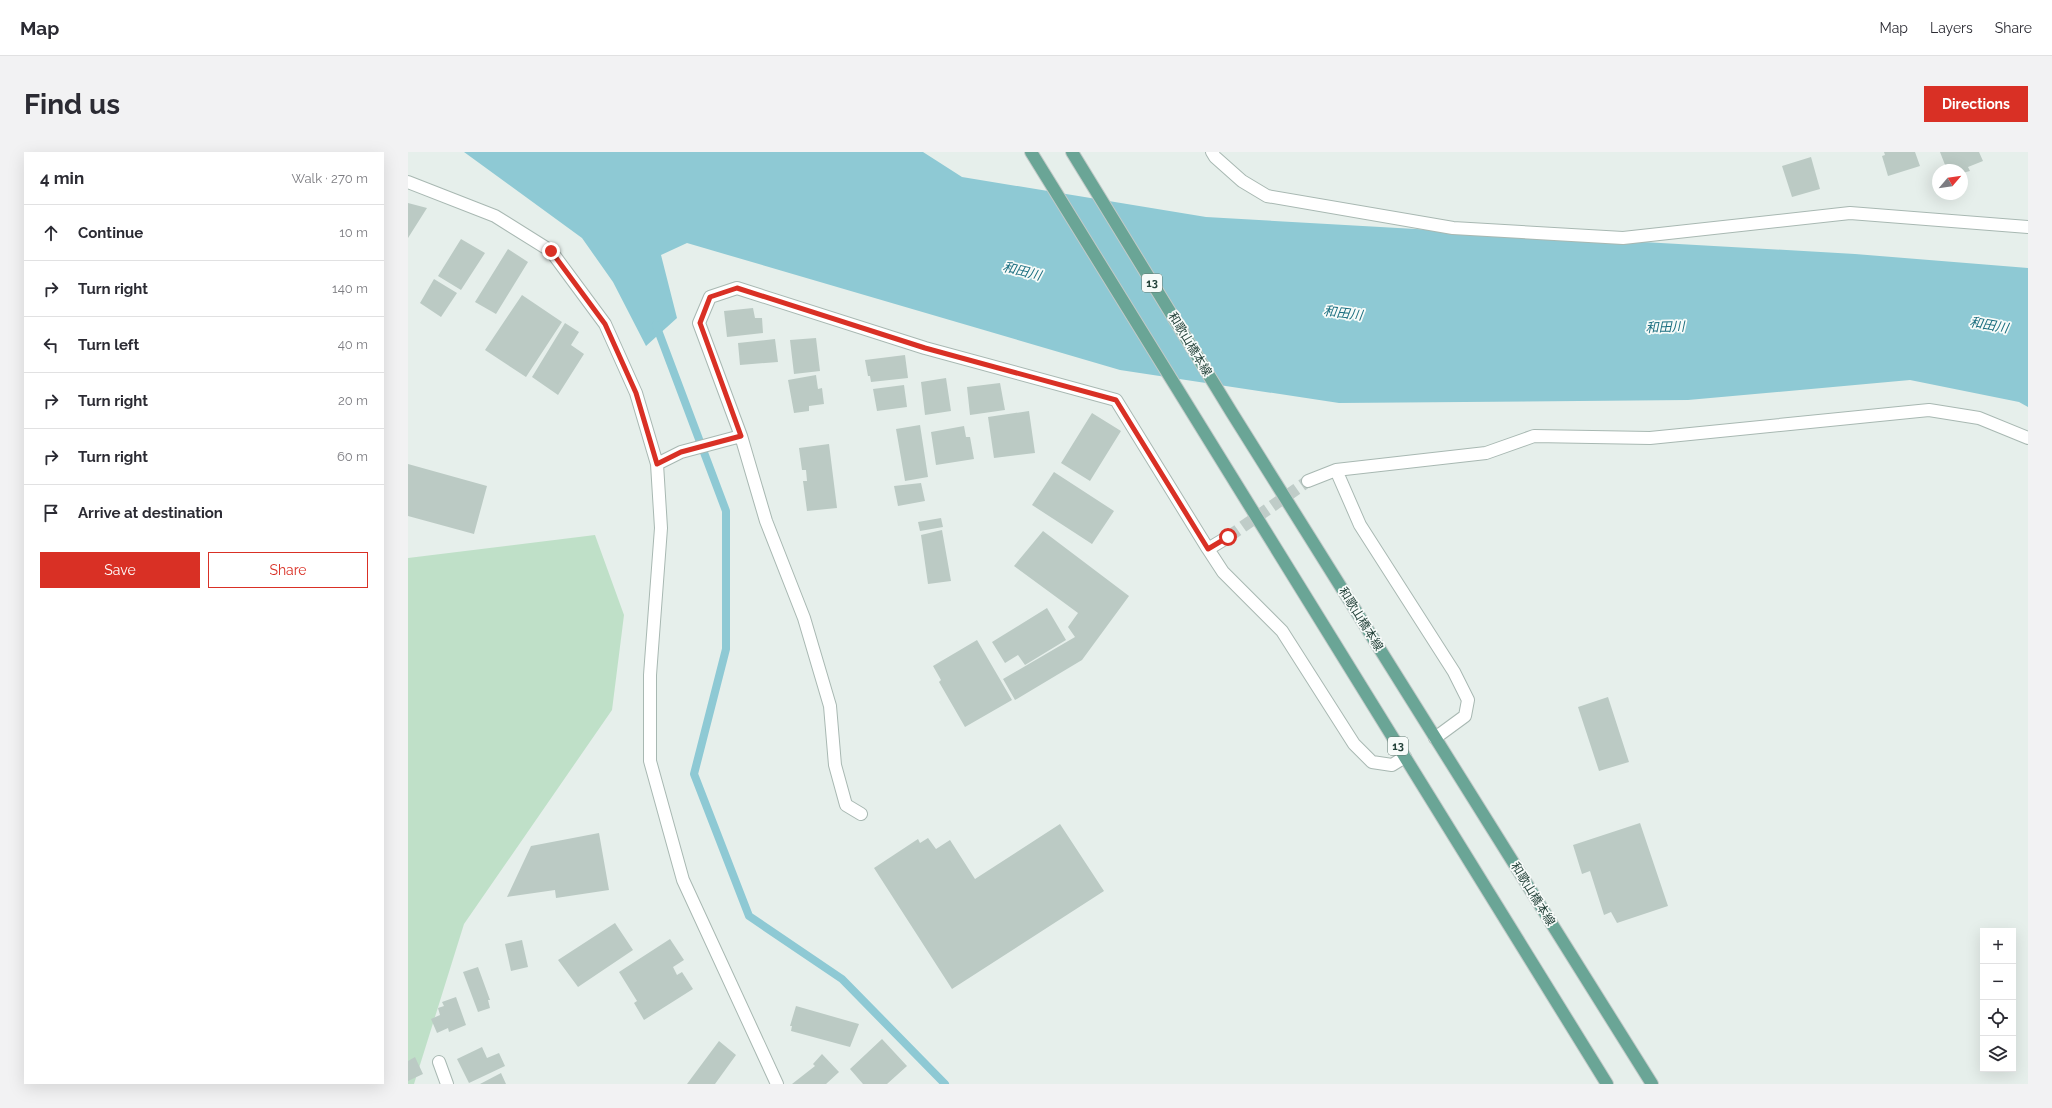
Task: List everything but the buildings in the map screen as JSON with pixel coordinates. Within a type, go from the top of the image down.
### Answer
[{"type":"main road","name":"13","points":[[1031,152],[1188,409],[1607,1084]]},
{"type":"main road","name":"和歌山橋本線","points":[[1072,152],[1232,413],[1652,1084]]},
{"type":"street","points":[[1212,152],[1215,157],[1242,181],[1267,196],[1453,228],[1623,238],[1850,213],[2028,227]]},
{"type":"street","points":[[408,182],[495,216],[551,251],[605,324],[636,393],[657,464],[661,528],[650,676],[650,761],[683,880],[777,1084]]},
{"type":"street","points":[[861,814],[846,805],[835,765],[830,706],[804,618],[766,521],[741,436],[700,323],[710,297],[737,288],[925,348],[1116,400],[1223,572],[1282,631],[1354,744],[1372,762],[1392,765],[1406,758]]},
{"type":"street","points":[[1308,481],[1336,470],[1486,453],[1534,436],[1650,438],[1930,410],[1979,418],[2028,438]]},
{"type":"street","points":[[657,464],[681,452],[741,436]]},
{"type":"street","points":[[1336,470],[1360,525],[1454,672],[1468,700],[1465,716],[1435,738]]},
{"type":"street","points":[[1208,549],[1228,537]]},
{"type":"street","points":[[439,1062],[447,1084]]},
{"type":"green space","points":[[595,535],[624,615],[612,710],[464,924],[414,1084],[408,1084],[408,558]]},
{"type":"water","name":"和田川","points":[[464,152],[923,152],[962,177],[1206,217],[1855,254],[2028,268],[2028,407],[2019,402],[1910,380],[1688,400],[1339,403],[1120,370],[687,243],[661,255],[677,318],[646,346],[613,282],[582,238]]},
{"type":"waterway","points":[[656,325],[726,511],[726,649],[694,774],[749,916],[842,979],[945,1084]]},
{"type":"tunnel","points":[[1228,537],[1308,481]]},
{"type":"route","points":[[551,251],[605,324],[636,393],[657,464],[681,452],[741,436],[700,323],[710,297],[737,288],[925,348],[1116,400],[1208,549],[1228,537]]}]
